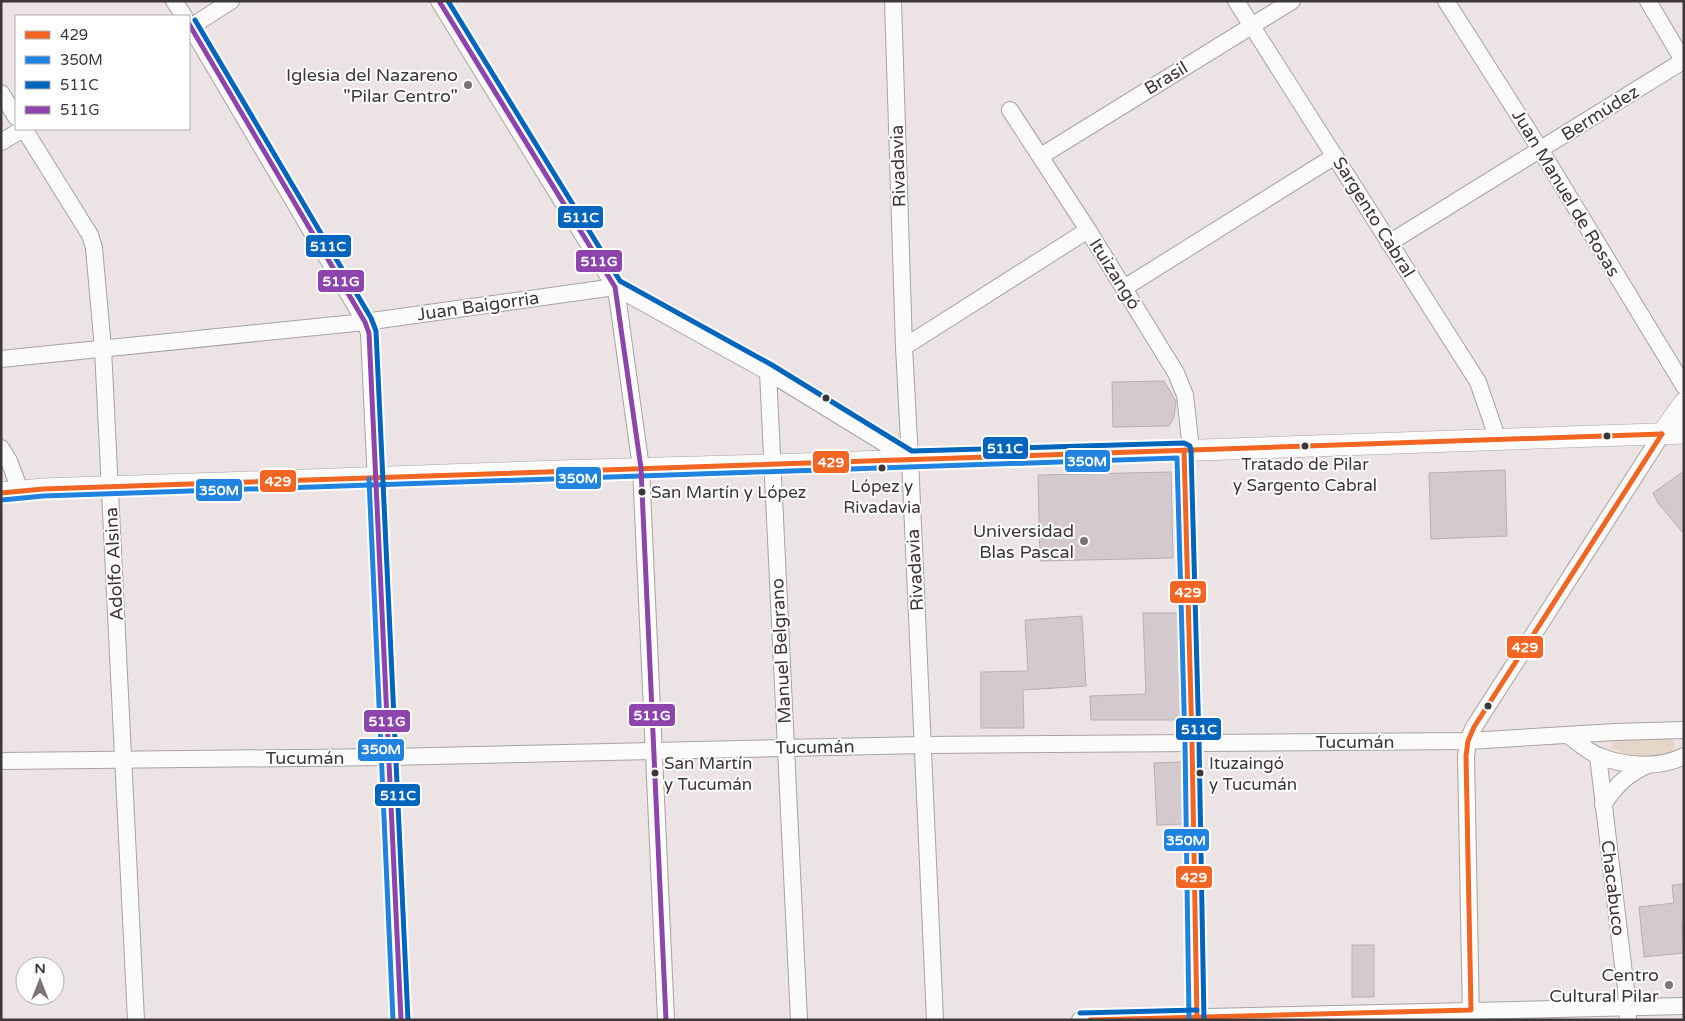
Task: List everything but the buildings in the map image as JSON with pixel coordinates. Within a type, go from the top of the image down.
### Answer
[{"type":"main road","points":[[1662,434],[1684,403]]},
{"type":"main road","points":[[11,492],[640,468],[1684,433]]},
{"type":"street","points":[[174,1],[183,15]]},
{"type":"street","points":[[190,23],[231,1]]},
{"type":"street","points":[[439,1],[615,287],[640,468],[666,1020]]},
{"type":"street","name":"Rivadavia","points":[[893,1],[904,347],[935,1020]]},
{"type":"street","name":"Sargento Cabral","points":[[1236,1],[1478,382],[1498,440]]},
{"type":"street","name":"Brasil","points":[[1041,156],[1292,1]]},
{"type":"street","name":"Juan Manuel de Rosas","points":[[1446,1],[1540,149],[1684,386]]},
{"type":"street","points":[[1648,1],[1684,62]]},
{"type":"street","points":[[190,27],[365,322],[371,344],[401,1020]]},
{"type":"street","name":"Bermúdez","points":[[1389,243],[1684,62]]},
{"type":"street","points":[[1,93],[15,115]]},
{"type":"street","name":"Ituizangó","points":[[1010,110],[1088,230],[1182,385],[1187,450],[1197,1019]]},
{"type":"street","points":[[1,142],[21,130]]},
{"type":"street","name":"Adolfo Alsina","points":[[24,130],[90,235],[94,248],[103,349],[136,1020]]},
{"type":"street","points":[[1124,288],[1335,156]]},
{"type":"street","points":[[904,347],[1088,230]]},
{"type":"street","points":[[615,287],[768,372],[910,459]]},
{"type":"street","name":"Juan Baigorria","points":[[1,359],[365,322],[615,287]]},
{"type":"street","name":"Manuel Belgrano","points":[[768,372],[799,1020]]},
{"type":"street","points":[[1471,1015],[1466,756],[1468,741],[1474,727],[1662,434]]},
{"type":"street","points":[[1,448],[9,461],[11,492]]},
{"type":"street","points":[[1603,805],[1612,790],[1623,779],[1648,765],[1681,758],[1681,730]]},
{"type":"street","name":"Tucumán","points":[[1,761],[388,757],[786,748],[1192,742],[1468,741],[1681,730]]},
{"type":"street","points":[[1598,756],[1615,732]]},
{"type":"street","points":[[1569,736],[1598,756],[1648,765]]},
{"type":"street","name":"Chacabuco","points":[[1598,756],[1628,1014]]},
{"type":"street","points":[[1080,1020],[1628,1014],[1684,1006]]},
{"type":"shaded area","points":[[1620,737],[1671,738],[1675,748],[1668,754],[1657,756],[1633,755],[1612,748],[1612,740]]},
{"type":"transit line","name":"511G","points":[[439,1],[615,287],[641,468],[666,1020]]},
{"type":"transit line","name":"511C","points":[[448,1],[620,281],[772,365],[912,451],[1184,443],[1190,446],[1199,742],[1204,1020]]},
{"type":"transit line","name":"511C","points":[[195,20],[371,318],[376,331],[408,1020]]},
{"type":"transit line","name":"511G","points":[[190,26],[365,322],[369,333],[401,1020]]},
{"type":"transit line","name":"429","points":[[1,493],[43,489],[1662,434]]},
{"type":"transit line","name":"429","points":[[1090,1020],[1471,1010],[1466,756],[1468,741],[1474,727],[1662,434]]},
{"type":"transit line","name":"429","points":[[1184,450],[1197,1020]]},
{"type":"transit line","name":"350M","points":[[2,500],[43,496],[1177,458],[1185,742],[1189,1020]]},
{"type":"transit line","name":"350M","points":[[369,479],[393,1020]]},
{"type":"transit line","name":"511C","points":[[1080,1013],[1197,1010]]},
{"type":"place","name":"Iglesia del Nazareno \"Pilar Centro\"","points":[[468,85]]},
{"type":"place","name":"Tratado de Pilar y Sargento Cabral","points":[[1305,446]]},
{"type":"place","name":"López y Rivadavia","points":[[882,468]]},
{"type":"place","name":"San Martín y López","points":[[642,492]]},
{"type":"place","name":"Universidad Blas Pascal","points":[[1084,541]]},
{"type":"place","name":"San Martín y Tucumán","points":[[655,773]]},
{"type":"place","name":"Ituzaingó y Tucumán","points":[[1200,773]]},
{"type":"place","name":"Centro Cultural Pilar","points":[[1669,985]]}]
